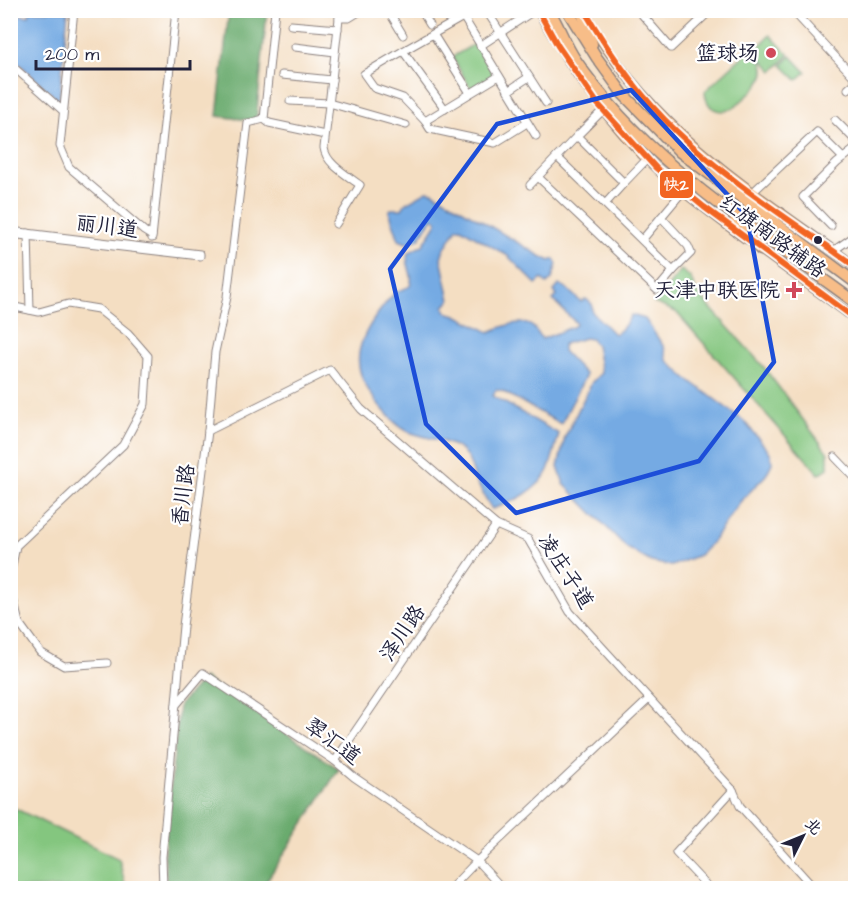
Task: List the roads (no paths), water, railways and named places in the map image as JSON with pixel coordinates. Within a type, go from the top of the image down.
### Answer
[{"type":"highway","points":[[549,10],[575,58],[612,106],[644,142],[675,170],[855,303]]},
{"type":"highway","points":[[567,10],[623,94],[680,152],[855,283]]},
{"type":"highway","points":[[582,10],[597,58]]},
{"type":"highway","points":[[729,189],[780,213]]},
{"type":"highway","points":[[717,202],[761,250]]},
{"type":"main road","name":"红旗南路辅路","points":[[537,10],[558,46],[603,110],[647,159],[683,191],[855,319]]},
{"type":"main road","name":"红旗南路辅路","points":[[582,10],[617,65],[650,104],[713,164],[855,267]]},
{"type":"street","points":[[74,10],[60,146],[69,166],[152,236]]},
{"type":"street","points":[[150,249],[176,10]]},
{"type":"street","points":[[276,10],[264,119],[269,123],[325,135]]},
{"type":"street","points":[[336,224],[360,185],[325,156],[325,135],[339,14],[349,18],[362,10]]},
{"type":"street","points":[[388,10],[403,35]]},
{"type":"street","points":[[421,10],[430,25]]},
{"type":"street","points":[[486,10],[546,103]]},
{"type":"street","points":[[480,45],[537,10]]},
{"type":"street","points":[[638,10],[671,48],[711,10]]},
{"type":"street","points":[[792,10],[855,80],[848,89]]},
{"type":"street","points":[[528,123],[495,142],[430,129],[403,98],[374,88],[364,75],[433,34],[457,13],[480,45],[498,76],[528,123],[536,136]]},
{"type":"street","points":[[291,25],[338,29]]},
{"type":"street","points":[[433,34],[470,93]]},
{"type":"street","points":[[295,47],[335,52]]},
{"type":"street","points":[[403,51],[445,109]]},
{"type":"street","points":[[10,64],[63,111]]},
{"type":"street","points":[[282,75],[332,80]]},
{"type":"street","points":[[425,121],[498,76]]},
{"type":"street","points":[[508,92],[529,77]]},
{"type":"street","points":[[290,101],[329,103],[406,125]]},
{"type":"street","points":[[530,185],[603,110]]},
{"type":"street","name":"香川路","points":[[164,888],[162,857],[183,626],[208,431],[215,352],[228,297],[248,123],[264,119]]},
{"type":"street","points":[[835,120],[855,141]]},
{"type":"street","points":[[752,193],[817,132],[843,158]]},
{"type":"street","points":[[577,136],[624,183]]},
{"type":"street","points":[[831,226],[803,197],[855,148]]},
{"type":"street","points":[[557,157],[673,271]]},
{"type":"street","points":[[604,204],[647,159]]},
{"type":"street","points":[[538,177],[657,290],[691,253],[688,246],[662,217]]},
{"type":"street","points":[[642,240],[683,191]]},
{"type":"street","name":"丽川道","points":[[10,232],[200,255]]},
{"type":"street","points":[[28,234],[30,310]]},
{"type":"street","points":[[833,251],[855,235]]},
{"type":"street","points":[[10,306],[39,312],[68,304],[98,309],[128,333],[148,356],[145,404],[123,444],[16,546],[10,575]]},
{"type":"street","name":"凌庄子道","points":[[208,431],[330,370],[361,410],[496,525],[528,539],[570,612],[733,790],[740,806],[814,888]]},
{"type":"street","points":[[835,457],[855,479]]},
{"type":"street","name":"泽川路","points":[[335,761],[496,525]]},
{"type":"street","points":[[10,586],[19,623],[40,652],[64,666],[107,663]]},
{"type":"street","name":"翠汇道","points":[[176,705],[203,673],[335,761],[354,777],[477,861],[502,888]]},
{"type":"street","points":[[451,888],[649,699]]},
{"type":"street","points":[[709,888],[676,853],[733,790]]},
{"type":"water","points":[[30,11],[68,11],[59,101],[11,56],[11,14],[29,16]]},
{"type":"water","points":[[427,191],[433,192],[542,257],[550,261],[554,259],[557,264],[552,279],[547,284],[542,279],[536,284],[508,256],[461,228],[457,228],[441,258],[450,300],[444,307],[446,312],[489,332],[511,324],[528,324],[542,339],[575,326],[576,323],[553,300],[557,296],[554,291],[559,285],[565,287],[581,302],[586,299],[592,304],[592,312],[614,334],[622,329],[631,315],[645,319],[664,347],[667,360],[685,377],[744,421],[771,454],[772,463],[766,475],[740,502],[712,542],[699,555],[672,566],[651,562],[627,548],[564,484],[558,467],[565,437],[592,382],[601,373],[596,345],[591,339],[585,338],[563,344],[563,351],[586,375],[561,424],[502,391],[496,390],[493,396],[559,434],[550,466],[539,484],[516,499],[492,509],[463,452],[444,442],[403,429],[389,417],[371,394],[360,371],[360,349],[364,337],[379,312],[394,294],[410,286],[408,253],[423,245],[437,223],[437,220],[433,218],[419,239],[406,243],[399,240],[389,211],[402,209],[406,203]]},
{"type":"place","name":"篮球场","points":[[771,53]]},
{"type":"place","name":"天津中联医院","points":[[794,290]]}]
